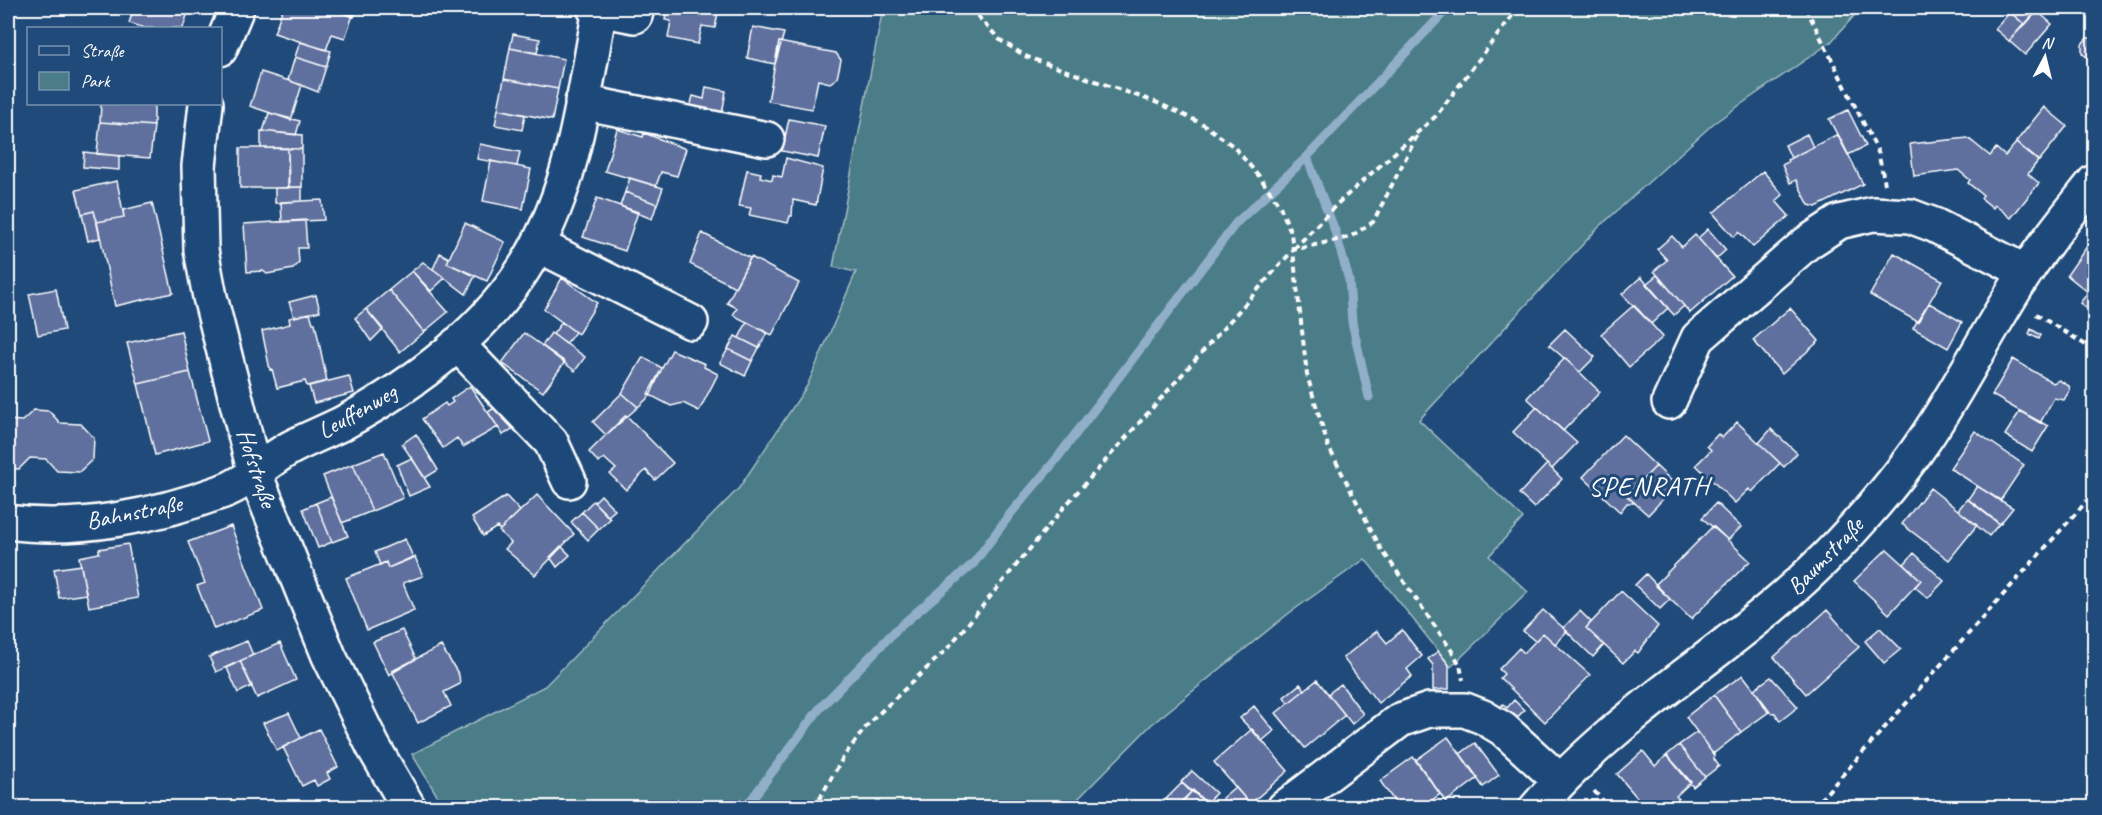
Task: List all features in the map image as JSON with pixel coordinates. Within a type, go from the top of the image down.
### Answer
[{"type":"street","points":[[222,44],[237,8]]},
{"type":"street","name":"Leuffenweg","points":[[255,474],[290,448],[344,422],[385,397],[457,344],[503,298],[538,245],[564,182],[582,102],[597,8],[635,16],[637,8]]},
{"type":"street","points":[[582,102],[767,139]]},
{"type":"street","name":"Hofstraße","points":[[206,105],[199,166],[201,250],[210,297],[255,474],[329,656],[373,746],[409,807]]},
{"type":"street","name":"Baumstraße","points":[[1536,807],[1559,780],[1664,689],[1759,620],[1838,545],[1884,493],[1925,439],[2018,285],[2094,182]]},
{"type":"street","points":[[1670,402],[1698,338],[1807,243],[1839,222],[1887,213],[1923,220],[2018,285]]},
{"type":"street","points":[[538,245],[691,322]]},
{"type":"street","points":[[457,344],[551,442],[569,481]]},
{"type":"street","name":"Bahnstraße","points":[[8,522],[59,525],[114,519],[222,492],[255,474]]},
{"type":"street","points":[[1284,807],[1400,720],[1429,710],[1465,710],[1484,717],[1503,729],[1559,780]]},
{"type":"path","points":[[970,8],[1000,40],[1028,57],[1158,103],[1203,124],[1233,146],[1259,176],[1288,224],[1307,375],[1321,428],[1344,479],[1380,547],[1460,665],[1465,688],[1465,710]]},
{"type":"path","points":[[814,807],[844,756],[869,723],[947,649],[1066,505],[1293,250],[1337,204],[1418,134],[1454,96],[1518,8]]},
{"type":"path","points":[[1806,8],[1878,153],[1885,181],[1887,213]]},
{"type":"path","points":[[1293,250],[1326,245],[1350,237],[1368,227],[1377,216],[1418,134]]},
{"type":"path","points":[[2018,285],[2094,350]]},
{"type":"path","points":[[1813,807],[2094,493]]},
{"type":"green space","points":[[883,8],[1861,8],[1831,42],[1714,123],[1598,228],[1419,420],[1523,518],[1489,556],[1528,592],[1451,667],[1365,559],[1288,614],[1151,725],[1070,807],[444,807],[412,754],[545,686],[739,488],[807,386],[856,272],[833,267]]},
{"type":"building","points":[[134,8],[189,9],[183,27],[142,27],[129,23]]},
{"type":"building","points":[[283,8],[329,8],[353,15],[345,38],[332,34],[326,50],[274,33]]},
{"type":"building","points":[[329,8],[358,8],[354,17]]},
{"type":"building","points":[[667,8],[719,8],[715,28],[702,26],[698,44],[668,38],[671,21],[665,20]]},
{"type":"building","points":[[2005,8],[2040,8],[2025,25]]},
{"type":"building","points":[[2037,11],[2052,24],[2025,55],[2009,41]]},
{"type":"building","points":[[2010,12],[2024,24],[2009,41],[1995,29]]},
{"type":"building","points":[[753,27],[784,33],[775,64],[747,58]]},
{"type":"building","points":[[513,34],[540,39],[537,53],[510,48]]},
{"type":"building","points":[[2087,38],[2094,38],[2094,64],[2082,53],[2082,44]]},
{"type":"building","points":[[300,42],[331,51],[326,67],[295,57]]},
{"type":"building","points":[[779,42],[836,53],[841,60],[837,78],[830,83],[818,80],[812,109],[768,101]]},
{"type":"building","points":[[510,48],[564,59],[558,89],[504,79]]},
{"type":"building","points":[[295,57],[326,67],[318,92],[288,80]]},
{"type":"building","points":[[261,72],[302,85],[291,120],[250,106]]},
{"type":"building","points":[[504,79],[558,89],[552,120],[498,109]]},
{"type":"building","points":[[706,87],[726,91],[722,114],[690,107],[693,96],[704,99]]},
{"type":"building","points":[[101,105],[154,105],[154,126],[100,122]]},
{"type":"building","points":[[2044,107],[2067,126],[2039,161],[2016,142]]},
{"type":"building","points":[[498,109],[525,115],[522,130],[495,125]]},
{"type":"building","points":[[1848,110],[1866,146],[1848,155],[1829,119]]},
{"type":"building","points":[[269,113],[300,121],[296,135],[263,131]]},
{"type":"building","points":[[789,119],[825,126],[818,158],[782,151]]},
{"type":"building","points":[[100,122],[154,126],[150,158],[97,154]]},
{"type":"building","points":[[617,129],[643,137],[644,133],[686,149],[677,176],[661,172],[656,186],[605,171]]},
{"type":"building","points":[[261,131],[302,135],[302,149],[261,148]]},
{"type":"building","points":[[1807,134],[1813,147],[1791,158],[1785,145]]},
{"type":"building","points":[[1838,134],[1863,184],[1816,207],[1809,205],[1796,180],[1790,183],[1782,165],[1788,162],[1787,160]]},
{"type":"building","points":[[1968,138],[1990,156],[1996,148],[2005,156],[2016,143],[2038,161],[2028,174],[2039,183],[2011,218],[1995,205],[1993,208],[1981,198],[1983,195],[1968,183],[1970,180],[1958,170],[1914,176],[1910,144]]},
{"type":"building","points":[[480,144],[520,152],[517,166],[477,159]]},
{"type":"building","points":[[240,148],[288,148],[288,188],[240,188]]},
{"type":"building","points":[[288,149],[302,149],[302,187],[289,187]]},
{"type":"building","points":[[84,152],[119,156],[119,170],[83,167]]},
{"type":"building","points":[[786,158],[823,168],[816,205],[793,200],[792,216],[788,223],[749,215],[751,208],[739,206],[747,170],[761,173],[760,177],[772,180],[773,175],[782,177]]},
{"type":"building","points":[[491,161],[531,169],[523,209],[483,201]]},
{"type":"building","points":[[1763,171],[1783,195],[1776,201],[1789,216],[1753,247],[1739,232],[1734,237],[1713,213]]},
{"type":"building","points":[[630,178],[663,188],[657,204],[625,192]]},
{"type":"building","points":[[117,181],[124,217],[97,222],[94,211],[82,214],[76,190]]},
{"type":"building","points":[[302,187],[302,201],[275,203],[275,188]]},
{"type":"building","points":[[625,192],[657,204],[652,219],[620,206]]},
{"type":"building","points":[[597,198],[638,212],[625,251],[583,237]]},
{"type":"building","points":[[322,200],[324,220],[282,222],[281,202]]},
{"type":"building","points":[[152,203],[173,293],[115,306],[97,222],[124,217],[123,210]]},
{"type":"building","points":[[94,211],[100,238],[88,241],[82,214]]},
{"type":"building","points":[[305,220],[307,248],[298,248],[299,263],[293,269],[267,274],[263,271],[247,272],[244,224]]},
{"type":"building","points":[[465,223],[505,242],[487,281],[447,263]]},
{"type":"building","points":[[1708,229],[1726,250],[1716,259],[1698,238]]},
{"type":"building","points":[[702,233],[750,258],[735,287],[690,264]]},
{"type":"building","points":[[1695,235],[1732,276],[1690,313],[1654,271],[1667,260],[1657,249],[1672,236],[1682,247]]},
{"type":"building","points":[[2090,242],[2094,242],[2094,297],[2067,275]]},
{"type":"building","points":[[440,253],[449,258],[447,263],[475,276],[466,294],[433,269]]},
{"type":"building","points":[[1894,253],[1942,280],[1918,322],[1870,295]]},
{"type":"building","points":[[751,257],[799,283],[772,335],[733,315],[737,308],[727,303]]},
{"type":"building","points":[[423,262],[445,278],[431,291],[412,271]]},
{"type":"building","points":[[412,271],[448,312],[424,332],[389,290]]},
{"type":"building","points":[[1657,275],[1684,306],[1674,315],[1646,284]]},
{"type":"building","points":[[1641,277],[1668,308],[1651,324],[1622,294]]},
{"type":"building","points":[[562,278],[597,303],[578,334],[544,309]]},
{"type":"building","points":[[56,289],[64,330],[38,335],[29,294]]},
{"type":"building","points":[[389,290],[424,332],[400,352],[366,309]]},
{"type":"building","points":[[2088,292],[2094,297],[2094,314],[2080,303]]},
{"type":"building","points":[[316,295],[320,311],[294,317],[289,302]]},
{"type":"building","points":[[1929,303],[1962,322],[1948,348],[1913,328]]},
{"type":"building","points":[[1634,305],[1663,337],[1629,367],[1601,334]]},
{"type":"building","points":[[1790,308],[1819,341],[1782,374],[1753,340]]},
{"type":"building","points":[[366,309],[383,329],[371,341],[355,318]]},
{"type":"building","points":[[310,313],[315,323],[327,381],[307,386],[305,381],[277,388],[272,369],[270,370],[262,331],[290,324],[289,318]]},
{"type":"building","points":[[562,322],[575,332],[566,344],[553,334]]},
{"type":"building","points":[[747,322],[767,333],[759,348],[739,338]]},
{"type":"building","points":[[1565,329],[1595,357],[1580,372],[1549,345]]},
{"type":"building","points":[[2031,329],[2041,335],[2039,339],[2029,334]]},
{"type":"building","points":[[181,331],[190,372],[138,384],[127,343]]},
{"type":"building","points":[[524,333],[565,362],[543,392],[502,363]]},
{"type":"building","points":[[551,333],[585,357],[575,371],[542,346]]},
{"type":"building","points":[[735,336],[759,348],[752,361],[728,349]]},
{"type":"building","points":[[728,349],[752,361],[745,376],[720,363]]},
{"type":"building","points":[[672,350],[705,364],[704,367],[718,374],[699,411],[683,403],[671,406],[648,394]]},
{"type":"building","points":[[643,357],[662,368],[650,396],[638,407],[622,393]]},
{"type":"building","points":[[1565,358],[1600,392],[1563,431],[1527,398]]},
{"type":"building","points":[[2013,359],[2053,383],[2059,380],[2069,386],[2070,390],[2064,400],[2054,398],[2040,423],[1992,395]]},
{"type":"building","points":[[190,372],[208,441],[155,455],[138,384]]},
{"type":"building","points":[[349,376],[354,393],[314,403],[309,386]]},
{"type":"building","points":[[470,386],[498,427],[463,447],[457,438],[443,448],[422,419],[445,403],[447,406],[453,402],[451,399]]},
{"type":"building","points":[[622,393],[638,407],[606,435],[593,422]]},
{"type":"building","points":[[499,405],[515,427],[503,435],[488,412]]},
{"type":"building","points":[[1537,407],[1577,443],[1552,469],[1513,432]]},
{"type":"building","points":[[34,410],[49,411],[60,423],[81,424],[94,438],[93,459],[79,472],[57,471],[46,459],[30,458],[19,469],[8,468],[8,420],[22,421]]},
{"type":"building","points":[[2020,411],[2048,426],[2032,452],[2005,435]]},
{"type":"building","points":[[626,415],[673,463],[655,480],[646,470],[626,490],[610,474],[616,469],[604,458],[599,463],[589,452]]},
{"type":"building","points":[[1737,422],[1780,463],[1752,492],[1749,489],[1735,503],[1696,465],[1711,450],[1707,446],[1718,434],[1722,438]]},
{"type":"building","points":[[1771,429],[1797,453],[1784,467],[1759,443]]},
{"type":"building","points":[[1975,431],[2024,465],[2000,501],[1950,468]]},
{"type":"building","points":[[416,434],[438,470],[425,478],[402,444]]},
{"type":"building","points":[[1623,435],[1656,466],[1627,496],[1635,503],[1627,503],[1620,512],[1583,477]]},
{"type":"building","points":[[384,452],[403,498],[372,511],[353,464]]},
{"type":"building","points":[[412,458],[430,487],[409,496],[397,465]]},
{"type":"building","points":[[353,464],[372,511],[342,523],[323,476]]},
{"type":"building","points":[[1547,464],[1562,479],[1534,508],[1519,494]]},
{"type":"building","points":[[1656,466],[1676,485],[1648,515],[1627,496]]},
{"type":"building","points":[[1977,486],[2013,508],[2000,524],[1968,499]]},
{"type":"building","points":[[1930,488],[1977,525],[1949,560],[1902,524]]},
{"type":"building","points":[[537,495],[574,534],[535,575],[505,549],[511,543],[499,531]]},
{"type":"building","points":[[601,495],[615,510],[608,516],[594,502]]},
{"type":"building","points":[[506,496],[520,511],[500,530],[497,527],[483,536],[472,518]]},
{"type":"building","points":[[331,497],[348,536],[332,542],[316,503]]},
{"type":"building","points":[[1967,499],[1999,524],[1989,536],[1958,510]]},
{"type":"building","points":[[593,501],[610,519],[599,529],[582,512]]},
{"type":"building","points":[[316,503],[332,542],[318,548],[303,509]]},
{"type":"building","points":[[1716,503],[1741,527],[1728,540],[1702,518]]},
{"type":"building","points":[[582,512],[599,529],[588,540],[571,522]]},
{"type":"building","points":[[231,526],[263,610],[214,629],[197,586],[205,583],[188,542]]},
{"type":"building","points":[[1713,526],[1750,561],[1691,619],[1655,585]]},
{"type":"building","points":[[405,539],[413,557],[388,568],[386,562],[380,565],[375,552]]},
{"type":"building","points":[[128,544],[138,598],[89,607],[79,557],[99,553],[99,549]]},
{"type":"building","points":[[561,546],[570,555],[557,567],[550,557]]},
{"type":"building","points":[[1887,549],[1921,580],[1889,614],[1854,581]]},
{"type":"building","points":[[1914,553],[1944,581],[1928,598],[1915,587],[1921,580],[1904,564]]},
{"type":"building","points":[[415,557],[423,576],[403,583],[414,610],[367,630],[346,578],[386,562],[388,568]]},
{"type":"building","points":[[81,565],[86,594],[59,598],[54,569]]},
{"type":"building","points":[[1646,574],[1670,599],[1660,609],[1635,585]]},
{"type":"building","points":[[1621,591],[1658,626],[1638,653],[1635,651],[1623,663],[1586,628]]},
{"type":"building","points":[[1543,610],[1567,631],[1555,644],[1543,633],[1535,641],[1523,631]]},
{"type":"building","points":[[1827,610],[1859,647],[1806,694],[1774,657]]},
{"type":"building","points":[[1580,611],[1591,622],[1586,628],[1604,645],[1593,657],[1563,628]]},
{"type":"building","points":[[1880,628],[1901,649],[1884,663],[1865,641]]},
{"type":"building","points":[[402,630],[416,659],[389,675],[373,642]]},
{"type":"building","points":[[1402,630],[1422,656],[1407,669],[1412,676],[1378,703],[1343,658],[1377,631],[1387,643]]},
{"type":"building","points":[[1543,633],[1590,675],[1545,722],[1500,678],[1504,674],[1499,669],[1519,648],[1524,653]]},
{"type":"building","points":[[247,641],[253,655],[216,672],[209,657]]},
{"type":"building","points":[[280,643],[296,680],[257,698],[240,661]]},
{"type":"building","points":[[441,646],[459,675],[460,684],[444,692],[451,706],[418,723],[392,671]]},
{"type":"building","points":[[1438,651],[1449,665],[1449,689],[1433,690],[1433,665],[1428,659]]},
{"type":"building","points":[[240,661],[252,686],[238,693],[227,668]]},
{"type":"building","points":[[1743,675],[1770,711],[1741,732],[1714,695]]},
{"type":"building","points":[[1771,677],[1798,707],[1780,721],[1775,713],[1768,712],[1754,689]]},
{"type":"building","points":[[1317,680],[1345,715],[1305,748],[1276,713]]},
{"type":"building","points":[[1300,684],[1305,690],[1288,703],[1284,697]]},
{"type":"building","points":[[1341,684],[1363,714],[1352,724],[1328,694]]},
{"type":"building","points":[[1714,695],[1741,732],[1713,754],[1686,717]]},
{"type":"building","points":[[1514,700],[1524,710],[1514,721],[1498,710],[1503,704],[1507,708]]},
{"type":"building","points":[[1254,706],[1274,731],[1262,741],[1240,718]]},
{"type":"building","points":[[289,713],[301,738],[277,751],[263,723]]},
{"type":"building","points":[[319,729],[338,767],[327,773],[330,779],[317,786],[314,780],[302,786],[283,747]]},
{"type":"building","points":[[1252,729],[1288,771],[1250,804],[1214,762]]},
{"type":"building","points":[[1697,732],[1713,754],[1714,752],[1714,759],[1719,766],[1705,777],[1679,745]]},
{"type":"building","points":[[1448,737],[1478,778],[1446,802],[1416,760]]},
{"type":"building","points":[[1475,743],[1499,775],[1483,787],[1460,754]]},
{"type":"building","points":[[1679,745],[1705,777],[1693,787],[1667,755]]},
{"type":"building","points":[[1643,751],[1655,766],[1667,755],[1691,782],[1676,796],[1679,799],[1669,808],[1646,808],[1617,774]]},
{"type":"building","points":[[1413,757],[1440,794],[1422,808],[1399,808],[1380,781]]},
{"type":"building","points":[[1192,771],[1216,793],[1206,803],[1181,782]]},
{"type":"building","points":[[1182,783],[1191,792],[1175,808],[1166,799]]},
{"type":"building","points":[[1235,787],[1254,807],[1231,808],[1222,798]]},
{"type":"building","points":[[1193,790],[1211,808],[1177,808]]},
{"type":"waterway","points":[[745,808],[820,708],[897,629],[973,564],[1011,513],[1055,461],[1236,223],[1307,157],[1448,8]]},
{"type":"waterway","points":[[1307,157],[1335,231],[1349,280],[1352,322],[1369,397]]},
{"type":"district","name":"SPENRATH","points":[[1649,486]]}]
